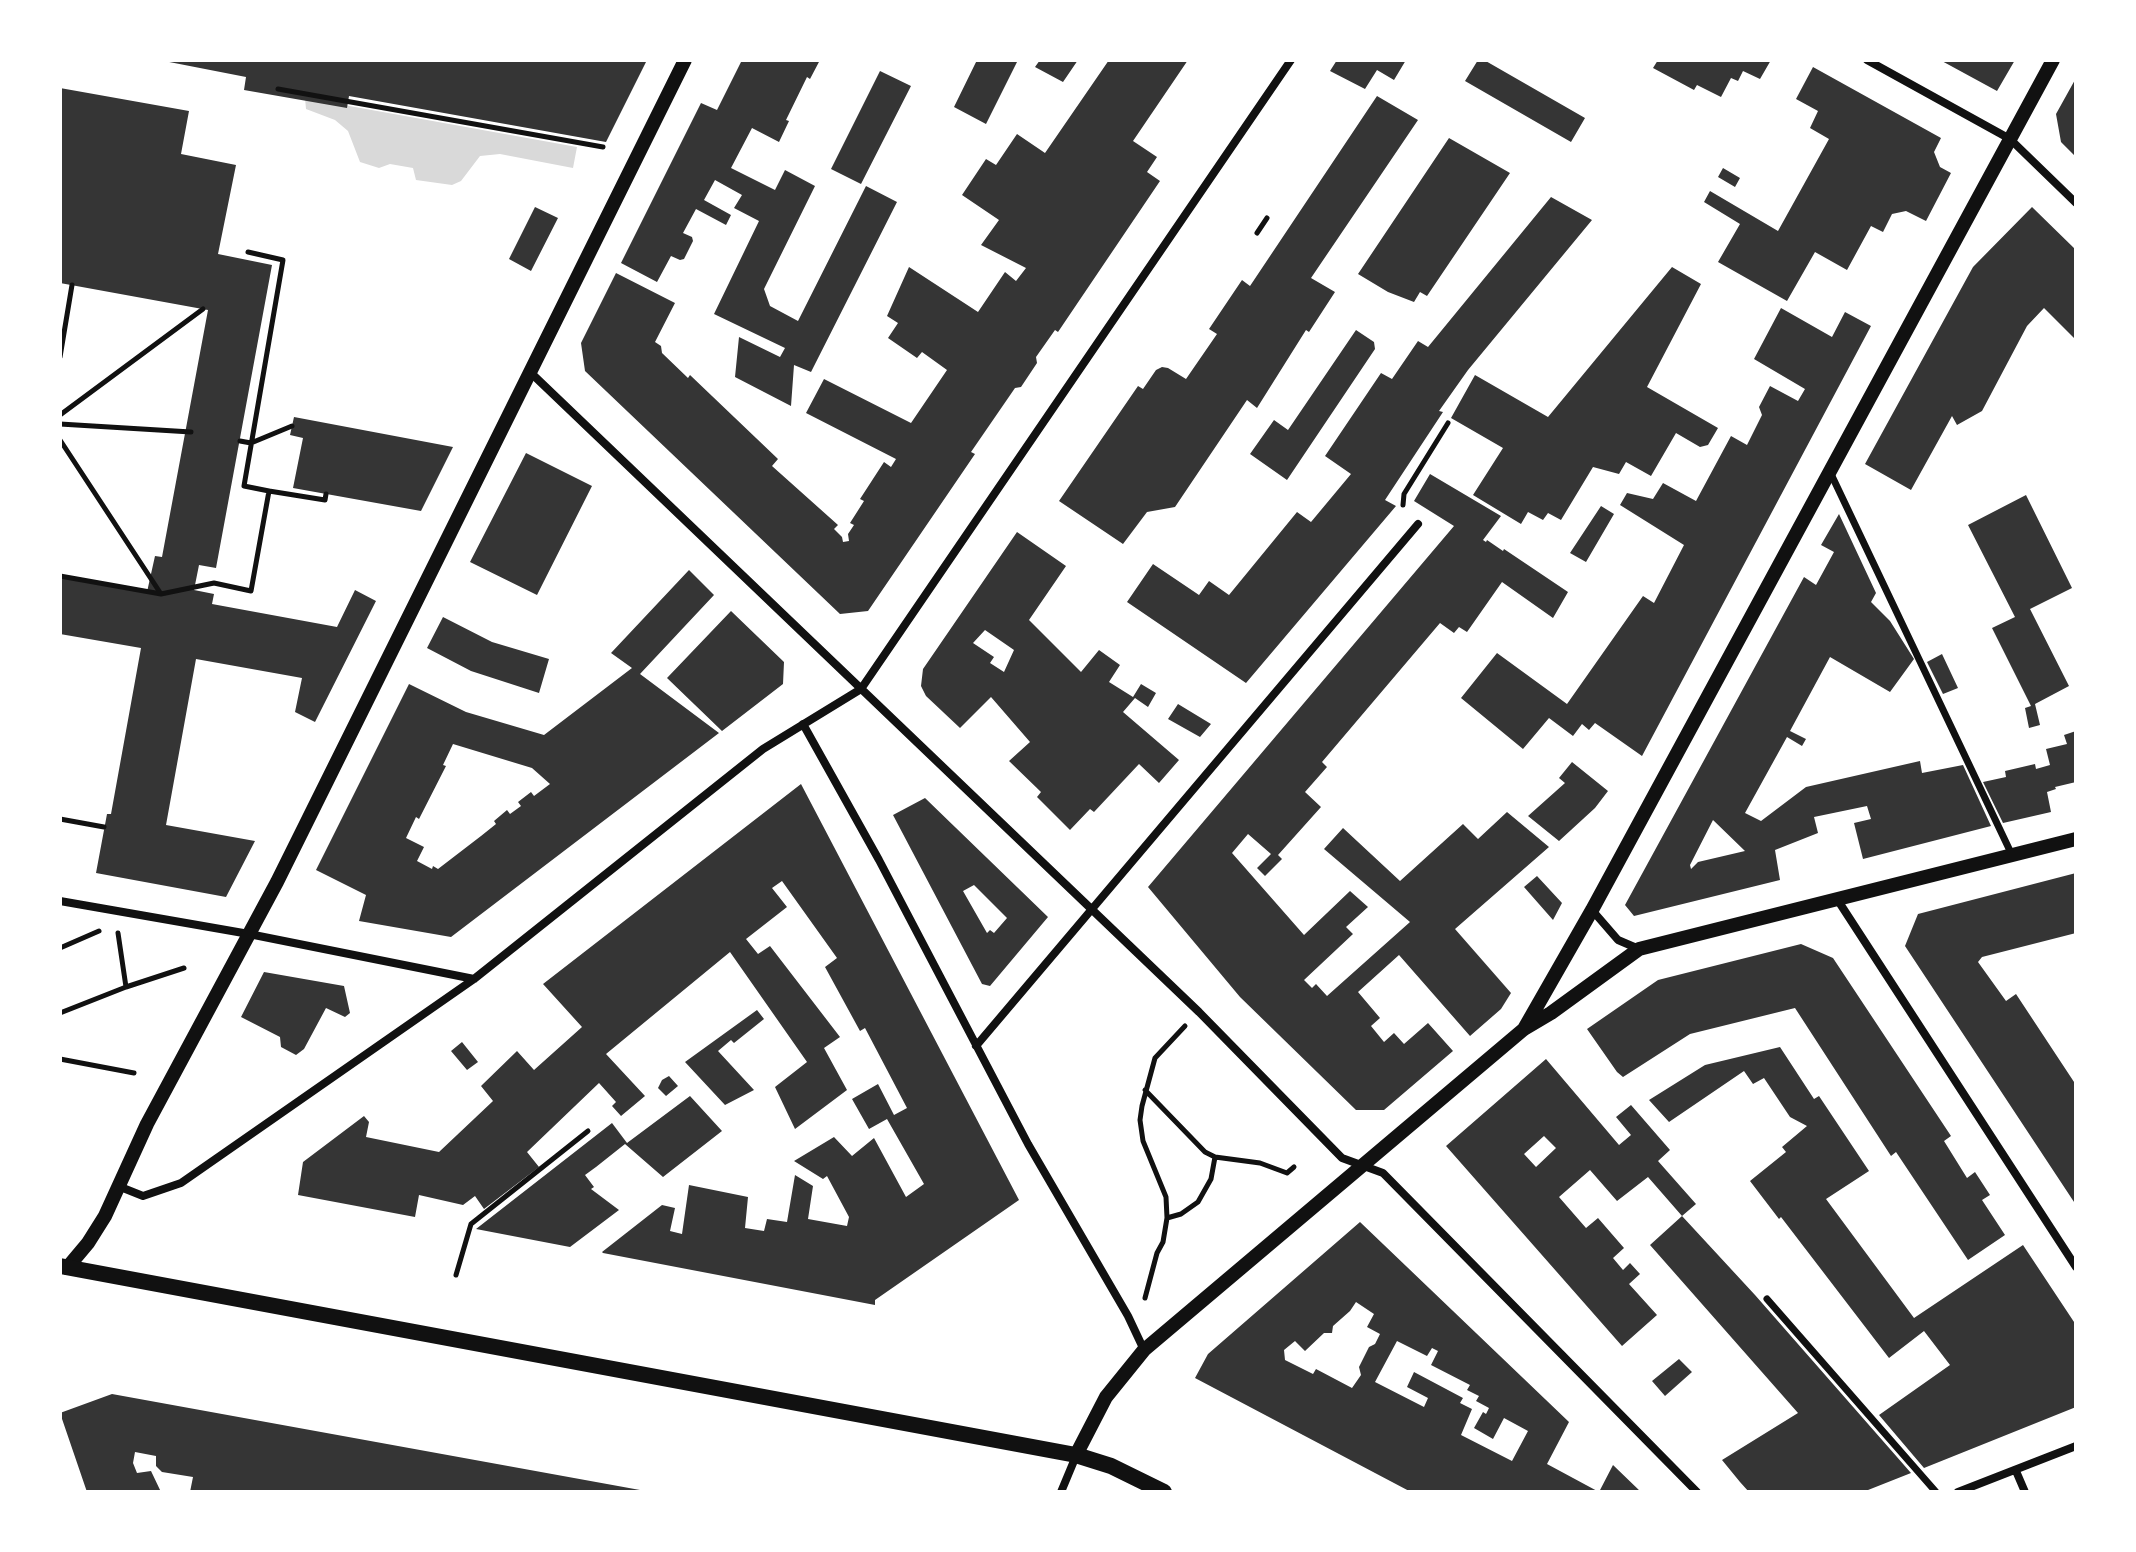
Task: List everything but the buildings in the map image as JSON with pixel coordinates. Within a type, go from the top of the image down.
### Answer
[{"type":"main road","points":[[62,1269],[1076,1455],[1111,1466],[1164,1492]]},
{"type":"street","points":[[62,1269],[88,1243],[105,1216],[147,1124],[277,882],[685,60]]},
{"type":"street","points":[[118,1186],[143,1196],[181,1183],[474,979],[763,749],[861,689],[1291,60]]},
{"type":"street","points":[[1867,60],[2010,139],[2076,203]]},
{"type":"street","points":[[1524,1029],[1592,910],[2053,60]]},
{"type":"street","points":[[530,372],[1093,909],[1342,1158],[1383,1173],[1697,1492]]},
{"type":"street","points":[[1830,472],[2012,855]]},
{"type":"street","points":[[976,1046],[1418,524]]},
{"type":"street","points":[[803,724],[1144,1350]]},
{"type":"street","points":[[1061,1492],[1106,1397],[1144,1350],[1524,1029],[1639,949],[2076,839]]},
{"type":"street","points":[[1837,899],[2076,1267]]},
{"type":"street","points":[[60,901],[249,934],[474,979]]},
{"type":"street","points":[[1592,910],[1618,940],[1639,949]]},
{"type":"street","points":[[1767,1299],[1936,1492]]},
{"type":"street","points":[[1958,1492],[2076,1446]]},
{"type":"street","points":[[2016,1471],[2025,1492]]},
{"type":"path","points":[[278,89],[603,147]]},
{"type":"path","points":[[1257,233],[1267,218]]},
{"type":"path","points":[[248,252],[283,260],[244,486],[325,500],[326,494]]},
{"type":"path","points":[[60,357],[72,285]]},
{"type":"path","points":[[60,415],[203,309]]},
{"type":"path","points":[[1418,524],[1406,510],[1404,494],[1448,423]]},
{"type":"path","points":[[60,424],[191,432]]},
{"type":"path","points":[[240,441],[251,443],[292,426]]},
{"type":"path","points":[[60,440],[161,594]]},
{"type":"path","points":[[60,576],[161,594],[214,583],[251,591],[269,491]]},
{"type":"path","points":[[60,819],[104,827]]},
{"type":"path","points":[[117,924],[126,987]]},
{"type":"path","points":[[60,1013],[184,968]]},
{"type":"path","points":[[1142,1307],[1163,1242],[1167,1218],[1166,1197],[1143,1141],[1140,1120],[1145,1090],[1155,1058],[1199,1012]]},
{"type":"path","points":[[60,1059],[134,1073]]},
{"type":"path","points":[[1145,1090],[1205,1152],[1215,1157],[1260,1163],[1287,1173],[1294,1167]]},
{"type":"path","points":[[456,1275],[471,1224],[588,1131]]},
{"type":"path","points":[[1167,1218],[1181,1214],[1198,1202],[1211,1179],[1215,1157]]},
{"type":"shaded area","points":[[305,98],[577,147],[573,168],[500,154],[480,156],[461,181],[452,185],[416,180],[413,168],[390,164],[379,168],[360,162],[348,131],[335,120],[306,109]]}]
